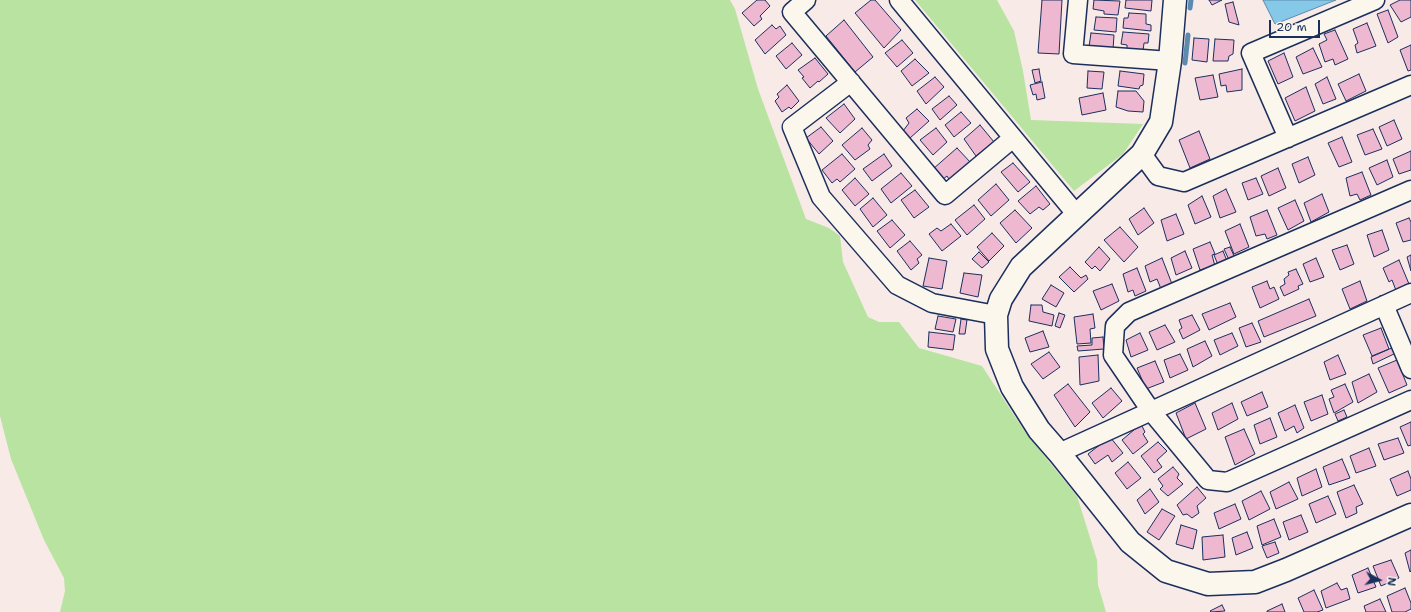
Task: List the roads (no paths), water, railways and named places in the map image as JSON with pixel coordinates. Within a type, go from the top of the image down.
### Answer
[{"type":"street","points":[[806,0],[792,12],[945,195],[1013,138]]},
{"type":"street","points":[[899,0],[1077,215]]},
{"type":"street","points":[[1078,0],[1073,54],[1170,61]]},
{"type":"street","points":[[1175,0],[1170,61],[1162,122],[1142,154],[1021,267],[1000,299],[996,315],[997,349],[1012,387],[1039,430],[1130,542],[1166,570],[1208,584],[1255,582],[1286,570],[1411,515]]},
{"type":"street","points":[[1288,138],[1251,53],[1375,0]]},
{"type":"street","points":[[851,82],[792,127],[821,197],[897,285],[932,303],[996,315]]},
{"type":"street","points":[[1142,154],[1158,176],[1184,182],[1411,85]]},
{"type":"street","points":[[1411,190],[1129,312],[1115,326],[1113,355],[1151,411],[1208,480],[1227,482],[1411,400]]},
{"type":"street","points":[[1059,453],[1411,293]]},
{"type":"street","points":[[1384,305],[1411,369]]},
{"type":"water","points":[[1263,0],[1336,0],[1275,24]]},
{"type":"waterway","points":[[1190,8],[1191,0]]},
{"type":"waterway","points":[[1185,63],[1188,35]]}]
